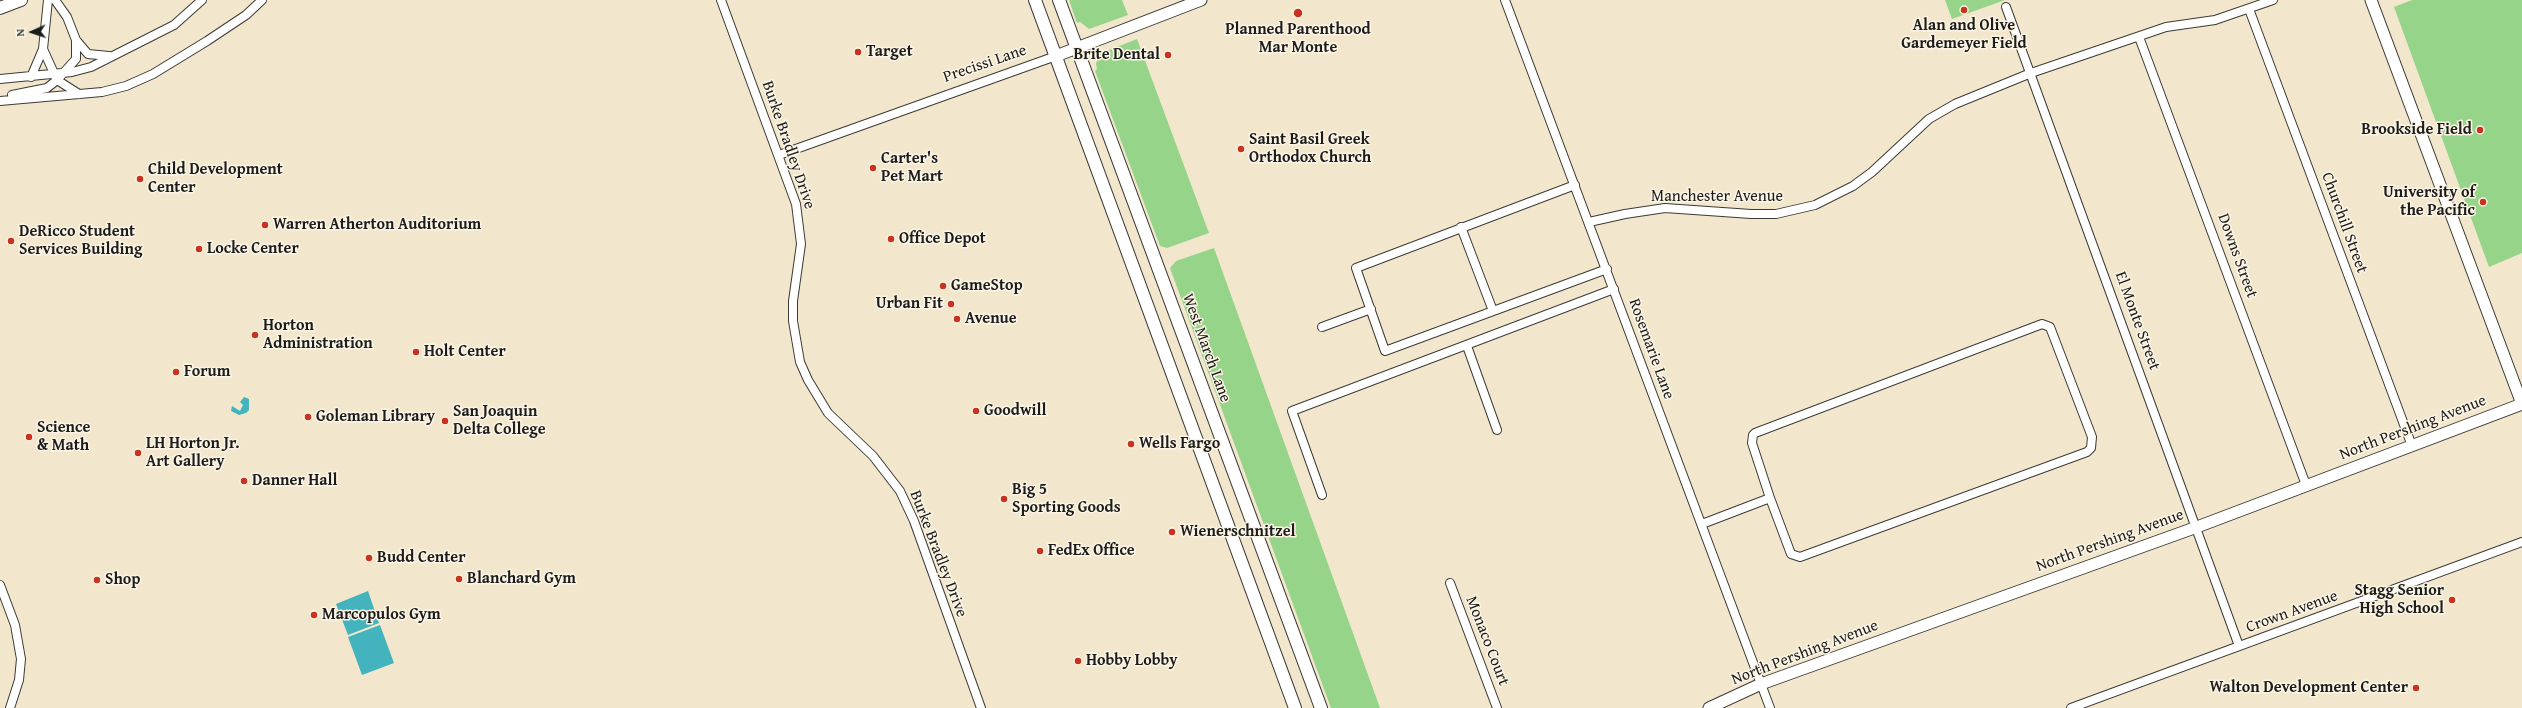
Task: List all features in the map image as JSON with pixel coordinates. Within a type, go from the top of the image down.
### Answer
[{"type":"main road","points":[[0,8],[21,0]]},
{"type":"main road","points":[[1035,0],[1295,708]]},
{"type":"main road","name":"West March Lane","points":[[1059,0],[1321,708]]},
{"type":"main road","name":"Precissi Lane","points":[[1056,56],[1201,0]]},
{"type":"main road","points":[[2371,0],[2522,404]]},
{"type":"main road","name":"North Pershing Avenue","points":[[1708,708],[1761,684],[2197,527],[2522,404]]},
{"type":"street","points":[[30,77],[43,49],[48,0]]},
{"type":"street","points":[[55,0],[67,17],[76,40],[88,54],[109,56]]},
{"type":"street","points":[[0,80],[30,77],[55,77],[90,66],[174,25],[202,0]]},
{"type":"street","points":[[1,101],[113,90],[140,81],[237,21],[262,0]]},
{"type":"street","name":"Burke Bradley Drive","points":[[721,0],[796,204],[800,223],[800,256],[793,301],[793,321],[800,362],[814,392],[828,413],[873,456],[900,491],[914,521],[981,708]]},
{"type":"street","name":"Rosemarie Lane","points":[[1505,0],[1607,269],[1770,708]]},
{"type":"street","name":"Manchester Avenue","points":[[1589,222],[1625,214],[1665,208],[1751,214],[1776,214],[1815,205],[1853,186],[1872,172],[1912,133],[1942,112],[1976,94],[2031,73],[2179,24],[2215,20],[2273,0]]},
{"type":"street","name":"El Monte Street","points":[[2006,7],[2197,527],[2239,646]]},
{"type":"street","name":"Churchill Street","points":[[2249,9],[2412,446]]},
{"type":"street","name":"Downs Street","points":[[2140,37],[2306,485]]},
{"type":"street","points":[[64,73],[76,59],[76,40]]},
{"type":"street","points":[[43,49],[55,77],[79,94]]},
{"type":"street","name":"Precissi Lane","points":[[779,155],[1056,56]]},
{"type":"street","points":[[1,101],[12,95],[47,88],[55,77]]},
{"type":"street","points":[[1575,185],[1356,268],[1385,351],[1607,269]]},
{"type":"street","points":[[1461,227],[1493,311]]},
{"type":"street","points":[[1322,495],[1292,411],[1467,346],[1614,288]]},
{"type":"street","points":[[1322,327],[1371,309]]},
{"type":"street","points":[[2042,324],[2050,327],[2092,437],[2091,448],[2087,452],[1800,557],[1791,554],[1770,498],[1752,443],[1755,433],[2042,324]]},
{"type":"street","points":[[1467,346],[1497,430]]},
{"type":"street","points":[[1702,524],[1770,498]]},
{"type":"street","name":"Crown Avenue","points":[[2071,708],[2522,542]]},
{"type":"street","name":"Monaco Court","points":[[1450,583],[1497,708]]},
{"type":"street","points":[[0,585],[16,625],[21,659],[20,680],[10,708]]},
{"type":"green space","points":[[1069,0],[1122,0],[1128,15],[1089,29],[1080,22],[1077,23]]},
{"type":"green space","name":"Alan and Olive Gardemeyer Field","points":[[1945,0],[2005,0],[1952,19]]},
{"type":"green space","name":"Brookside Field","points":[[2412,0],[2522,0],[2522,253],[2489,267],[2394,7]]},
{"type":"green space","points":[[1137,39],[1209,233],[1167,248],[1160,246],[1095,71],[1097,69],[1096,64],[1099,54]]},
{"type":"green space","points":[[1214,248],[1380,708],[1331,708],[1170,268],[1176,261]]},
{"type":"water","points":[[244,397],[249,399],[249,410],[246,413],[239,415],[231,411],[232,406],[240,411],[243,405],[240,402]]},
{"type":"water","points":[[368,591],[379,623],[348,635],[336,604]]},
{"type":"water","points":[[380,625],[394,663],[362,675],[348,637]]},
{"type":"place","name":"Alan and Olive Gardemeyer Field","points":[[1964,10]]},
{"type":"place","name":"Planned Parenthood Mar Monte","points":[[1298,13]]},
{"type":"place","name":"Target","points":[[858,52]]},
{"type":"place","name":"Brite Dental","points":[[1168,55]]},
{"type":"place","name":"Brookside Field","points":[[2480,130]]},
{"type":"place","name":"Saint Basil Greek Orthodox Church","points":[[1241,149]]},
{"type":"place","name":"Carter's Pet Mart","points":[[873,168]]},
{"type":"place","name":"Child Development Center","points":[[140,179]]},
{"type":"place","name":"University of the Pacific","points":[[2483,202]]},
{"type":"place","name":"Warren Atherton Auditorium","points":[[265,225]]},
{"type":"place","name":"Office Depot","points":[[891,239]]},
{"type":"place","name":"DeRicco Student Services Building","points":[[11,241]]},
{"type":"place","name":"Locke Center","points":[[199,249]]},
{"type":"place","name":"GameStop","points":[[943,286]]},
{"type":"place","name":"Urban Fit","points":[[951,304]]},
{"type":"place","name":"Avenue","points":[[957,319]]},
{"type":"place","name":"Horton Administration","points":[[255,335]]},
{"type":"place","name":"Holt Center","points":[[416,352]]},
{"type":"place","name":"Forum","points":[[176,372]]},
{"type":"place","name":"Goodwill","points":[[976,411]]},
{"type":"place","name":"Goleman Library","points":[[308,417]]},
{"type":"place","name":"San Joaquin Delta College","points":[[445,421]]},
{"type":"place","name":"Science & Math","points":[[29,437]]},
{"type":"place","name":"Wells Fargo","points":[[1131,444]]},
{"type":"place","name":"LH Horton Jr. Art Gallery","points":[[138,453]]},
{"type":"place","name":"Danner Hall","points":[[244,481]]},
{"type":"place","name":"Big 5 Sporting Goods","points":[[1004,499]]},
{"type":"place","name":"Wienerschnitzel","points":[[1172,532]]},
{"type":"place","name":"FedEx Office","points":[[1040,551]]},
{"type":"place","name":"Budd Center","points":[[369,558]]},
{"type":"place","name":"Blanchard Gym","points":[[459,579]]},
{"type":"place","name":"Shop","points":[[97,580]]},
{"type":"place","name":"Stagg Senior High School","points":[[2452,600]]},
{"type":"place","name":"Marcopulos Gym","points":[[314,615]]},
{"type":"place","name":"Hobby Lobby","points":[[1078,661]]},
{"type":"place","name":"Walton Development Center","points":[[2416,688]]}]
